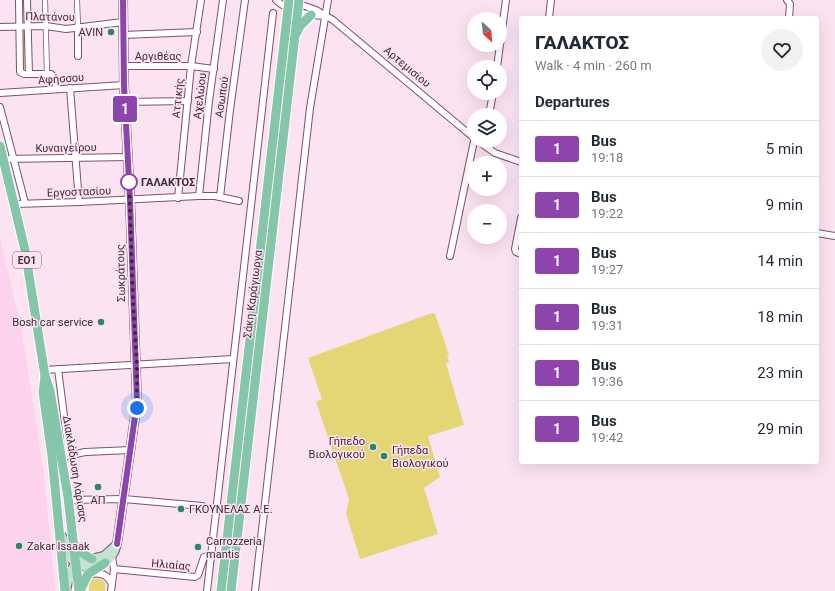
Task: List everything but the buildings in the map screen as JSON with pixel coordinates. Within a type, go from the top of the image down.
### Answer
[{"type":"main road","name":"Σωκράτους","points":[[108,560],[117,544],[137,408],[137,364],[133,302],[128,157],[124,102],[123,0]]},
{"type":"main road","name":"Σάκη Καράγιωργα","points":[[221,591],[289,2]]},
{"type":"main road","name":"Σάκη Καράγιωργα","points":[[231,591],[298,5]]},
{"type":"main road","points":[[293,39],[300,26],[310,15]]},
{"type":"main road","name":"Διακλάδωση Λάρισας","points":[[0,146],[15,204],[30,275],[45,373],[65,456],[80,591]]},
{"type":"main road","name":"Διακλάδωση Λάρισας","points":[[45,373],[43,392],[66,591]]},
{"type":"main road","points":[[60,532],[70,557],[76,564],[86,566],[108,560]]},
{"type":"main road","points":[[74,543],[82,553],[92,559]]},
{"type":"main road","points":[[66,591],[71,570],[76,564],[106,555],[117,544]]},
{"type":"main road","points":[[80,591],[87,576],[108,560]]},
{"type":"street","points":[[19,0],[20,72],[29,74],[47,73],[54,76],[56,89]]},
{"type":"street","points":[[27,0],[29,74]]},
{"type":"street","points":[[45,0],[47,73]]},
{"type":"street","points":[[78,0],[78,56]]},
{"type":"street","name":"Αττικής","points":[[178,198],[191,66],[201,0]]},
{"type":"street","name":"Αχελώου","points":[[199,196],[223,0]]},
{"type":"street","name":"Ασωπού","points":[[220,197],[245,0]]},
{"type":"street","points":[[276,0],[298,5],[310,15],[324,16]]},
{"type":"street","points":[[255,591],[310,108],[324,16],[328,0]]},
{"type":"street","points":[[498,60],[506,0]]},
{"type":"street","points":[[549,16],[551,0]]},
{"type":"street","points":[[787,0],[790,4],[789,16]]},
{"type":"street","name":"Αρτεμισίου","points":[[298,5],[333,20],[365,45],[467,132]]},
{"type":"street","points":[[207,591],[273,13]]},
{"type":"street","name":"Πλατάνου","points":[[0,27],[46,26],[78,28],[123,22]]},
{"type":"street","points":[[124,35],[197,32]]},
{"type":"street","name":"Αργιθέας","points":[[124,66],[191,66],[214,69]]},
{"type":"street","name":"Αφήσσου","points":[[0,93],[124,85]]},
{"type":"street","points":[[70,88],[79,202]]},
{"type":"street","points":[[124,102],[188,101]]},
{"type":"street","points":[[0,107],[25,203]]},
{"type":"street","points":[[450,256],[473,148]]},
{"type":"street","points":[[490,148],[504,157],[519,161]]},
{"type":"street","name":"Κυναιγείρου","points":[[4,159],[128,157]]},
{"type":"street","name":"Εργοστασίου","points":[[15,204],[199,196],[220,197],[239,201]]},
{"type":"street","points":[[519,229],[515,250],[519,253]]},
{"type":"street","points":[[819,233],[835,236]]},
{"type":"street","points":[[45,373],[58,369],[233,359]]},
{"type":"street","points":[[58,369],[65,456],[85,452],[131,450]]},
{"type":"street","points":[[69,500],[124,499],[202,506]]},
{"type":"street","name":"Ηλιαίας","points":[[114,569],[194,577],[198,575],[204,557],[211,555]]},
{"type":"street","points":[[108,560],[114,569],[112,588]]},
{"type":"street","points":[[87,576],[96,573],[102,574],[109,579],[112,588]]},
{"type":"shaded area","points":[[22,29],[25,30],[26,68],[23,70]]},
{"type":"shaded area","points":[[280,107],[283,108],[227,591],[225,591]]},
{"type":"shaded area","points":[[0,238],[21,327],[28,370],[44,477],[55,591],[0,591]]},
{"type":"shaded area","name":"Γήπεδα Βιολογικού","points":[[432,313],[435,314],[449,355],[447,356],[449,362],[446,363],[464,425],[428,436],[440,477],[424,488],[438,534],[360,559],[346,513],[349,499],[316,402],[322,399],[308,358]]},
{"type":"shaded area","points":[[93,579],[103,581],[105,591],[89,591],[89,583]]},
{"type":"bus line","name":"1","points":[[117,544],[137,408],[137,364],[124,85],[123,0]]},
{"type":"place","name":"AVIN","points":[[111,32]]},
{"type":"place","name":"ΓΑΛΑΚΤΟΣ","points":[[129,182]]},
{"type":"place","name":"Bosh car service","points":[[101,322]]},
{"type":"place","name":"Γήπεδο Βιολογικού","points":[[373,447]]},
{"type":"place","name":"Γήπεδα Βιολογικού","points":[[384,456]]},
{"type":"place","name":"ΑΠ","points":[[98,487]]},
{"type":"place","name":"ΓΚΟΥΝΕΛΑΣ Α.Ε.","points":[[181,509]]},
{"type":"place","name":"Zakar Issaak","points":[[19,546]]},
{"type":"place","name":"Carrozzeria mantis","points":[[198,547]]},
{"type":"route","points":[[129,182],[133,302],[137,364],[137,408]]}]
